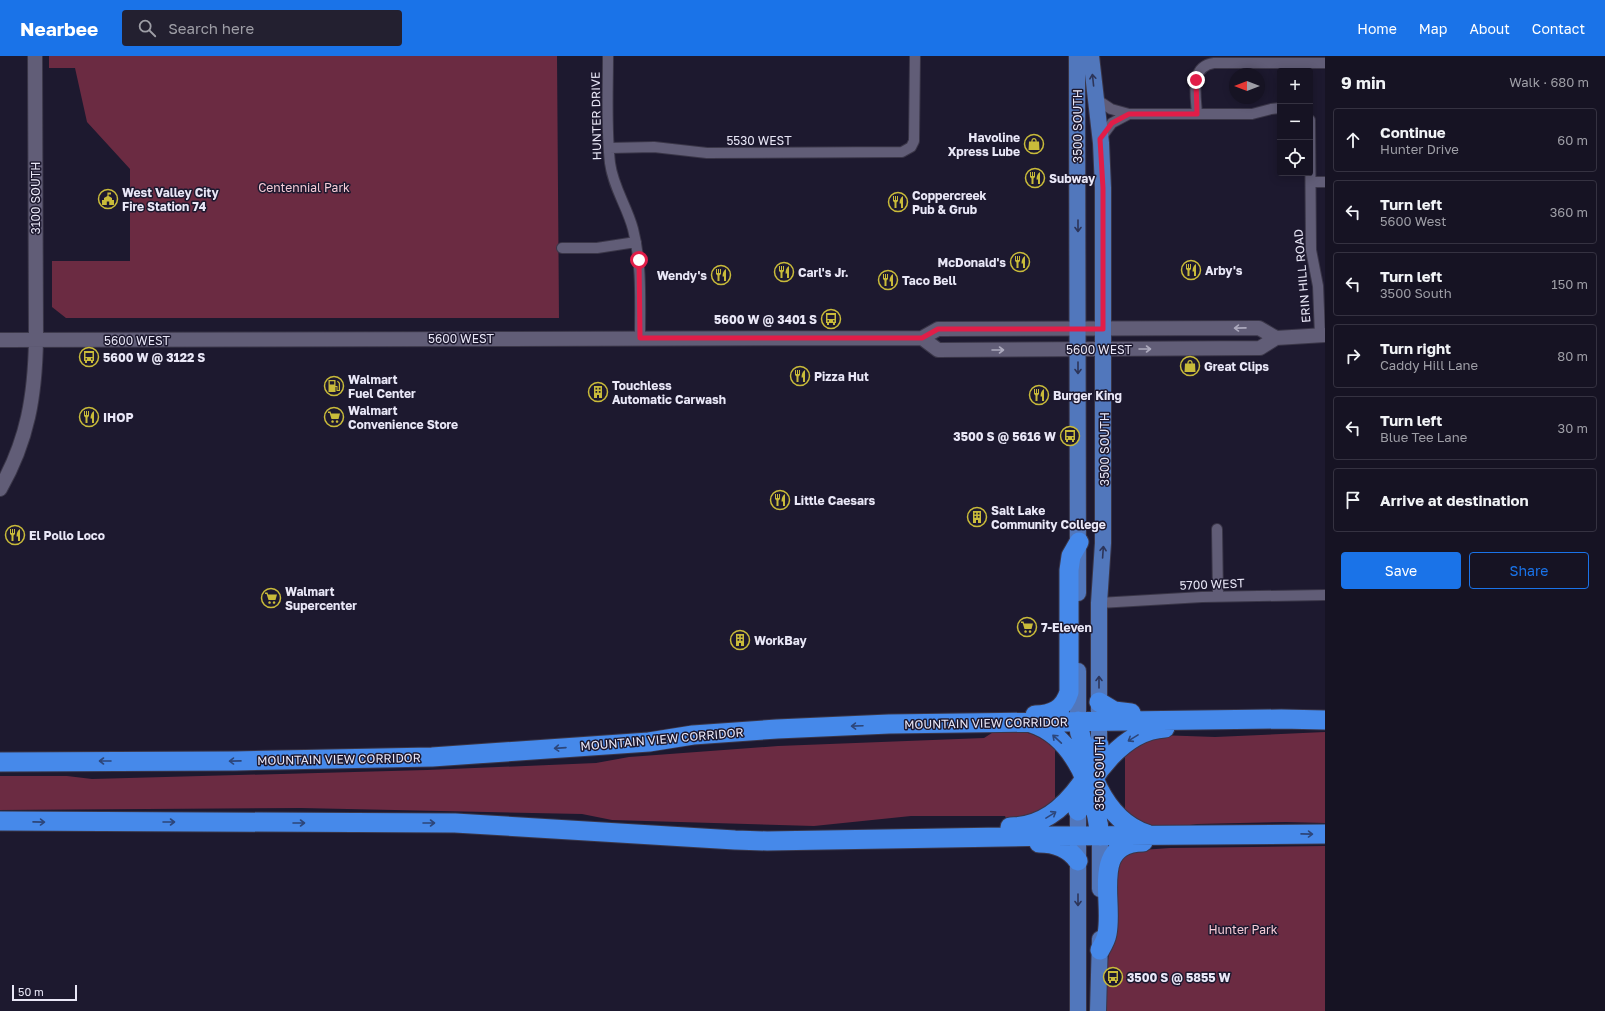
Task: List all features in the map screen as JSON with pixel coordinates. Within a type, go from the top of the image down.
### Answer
[{"type":"highway","points":[[890,724],[925,716],[1045,715],[1053,713],[1060,707],[1069,692],[1069,570],[1072,556],[1078,542]]},
{"type":"highway","points":[[1099,702],[1109,709],[1124,713],[1276,712],[1294,714],[1320,720]]},
{"type":"highway","points":[[862,839],[876,833],[892,830],[1026,826],[1042,820],[1054,813],[1112,756],[1136,736],[1149,731],[1169,728],[1255,726],[1281,719]]},
{"type":"highway","name":"MOUNTAIN VIEW CORRIDOR","points":[[0,762],[235,761],[451,756],[649,742],[693,735],[734,732],[890,724],[1281,719],[1320,720]]},
{"type":"highway","points":[[1078,721],[1100,836]]},
{"type":"highway","points":[[1027,722],[1042,728],[1056,738],[1070,753],[1117,815],[1135,829],[1151,835]]},
{"type":"highway","points":[[1078,811],[1099,745]]},
{"type":"highway","points":[[0,821],[455,823],[735,840],[816,841],[1078,835],[1325,834]]},
{"type":"highway","points":[[1100,950],[1106,939],[1108,927],[1109,864],[1113,854],[1120,848],[1137,842],[1216,841],[1284,834]]},
{"type":"highway","points":[[816,841],[868,846],[1045,843],[1064,848],[1078,861]]},
{"type":"main road","name":"3100 SOUTH","points":[[0,488],[18,448],[28,418],[33,394],[36,340],[35,56]]},
{"type":"main road","name":"3500 SOUTH","points":[[1077,56],[1078,721]]},
{"type":"main road","name":"3500 SOUTH","points":[[1091,56],[1100,139],[1103,188],[1103,543],[1099,603],[1099,745]]},
{"type":"main road","name":"5600 WEST","points":[[0,340],[922,338],[938,329],[1259,328],[1276,338]]},
{"type":"main road","name":"5600 WEST","points":[[922,338],[938,350],[1260,348],[1276,338],[1322,335]]},
{"type":"main road","name":"3500 SOUTH","points":[[1078,811],[1078,1011]]},
{"type":"main road","points":[[1098,1011],[1100,950],[1100,836]]},
{"type":"street","name":"HUNTER DRIVE","points":[[608,56],[610,163],[615,184],[631,223],[636,242],[640,269],[640,338]]},
{"type":"street","name":"5530 WEST","points":[[609,148],[654,147],[707,153],[898,152],[909,149],[913,144],[915,137],[915,56]]},
{"type":"street","points":[[1197,114],[1196,77],[1200,70],[1208,64],[1325,63]]},
{"type":"street","points":[[1096,99],[1111,109],[1129,114],[1252,114],[1277,108]]},
{"type":"street","points":[[1100,139],[1112,123],[1129,114]]},
{"type":"street","name":"ERIN HILL ROAD","points":[[1310,140],[1311,250],[1318,286],[1322,335]]},
{"type":"street","points":[[1311,182],[1325,182]]},
{"type":"street","points":[[562,248],[598,248],[636,242]]},
{"type":"street","points":[[1217,529],[1218,596]]},
{"type":"street","name":"5700 WEST","points":[[1099,603],[1218,596],[1325,595]]},
{"type":"green space","name":"Centennial Park","points":[[49,56],[557,56],[559,318],[66,318],[52,307],[52,261],[130,261],[130,169],[87,122],[75,68],[49,68]]},
{"type":"green space","points":[[995,731],[1027,733],[1040,738],[1055,748],[1055,804],[1048,809],[1008,822],[1005,816],[911,816],[814,826],[612,820],[582,814],[301,808],[0,810],[0,776],[67,776],[92,779],[427,770],[596,763],[629,757],[778,746],[984,738]]},
{"type":"green space","points":[[1325,732],[1325,823],[1286,822],[1197,824],[1163,829],[1150,828],[1130,819],[1125,809],[1126,750],[1158,735],[1215,737]]},
{"type":"green space","name":"Hunter Park","points":[[1325,846],[1325,1011],[1105,1011],[1106,973],[1111,942],[1111,873],[1128,851],[1170,848]]},
{"type":"place","name":"Havoline Xpress Lube","points":[[1034,144]]},
{"type":"place","name":"Subway","points":[[1035,178]]},
{"type":"place","name":"West Valley City Fire Station 74","points":[[108,199]]},
{"type":"place","name":"Coppercreek Pub & Grub","points":[[898,202]]},
{"type":"place","name":"McDonald's","points":[[1020,262]]},
{"type":"place","name":"Arby's","points":[[1191,270]]},
{"type":"place","name":"Carl's Jr.","points":[[784,272]]},
{"type":"place","name":"Wendy's","points":[[721,275]]},
{"type":"place","name":"Taco Bell","points":[[888,280]]},
{"type":"place","name":"5600 W @ 3401 S","points":[[831,319]]},
{"type":"place","name":"5600 W @ 3122 S","points":[[89,357]]},
{"type":"place","name":"Great Clips","points":[[1190,366]]},
{"type":"place","name":"Pizza Hut","points":[[800,376]]},
{"type":"place","name":"Walmart Fuel Center","points":[[334,386]]},
{"type":"place","name":"Touchless Automatic Carwash","points":[[598,392]]},
{"type":"place","name":"Burger King","points":[[1039,395]]},
{"type":"place","name":"IHOP","points":[[89,417]]},
{"type":"place","name":"Walmart Convenience Store","points":[[334,417]]},
{"type":"place","name":"3500 S @ 5616 W","points":[[1070,436]]},
{"type":"place","name":"Little Caesars","points":[[780,500]]},
{"type":"place","name":"Salt Lake Community College","points":[[977,517]]},
{"type":"place","name":"El Pollo Loco","points":[[15,535]]},
{"type":"place","name":"Walmart Supercenter","points":[[271,598]]},
{"type":"place","name":"7-Eleven","points":[[1027,627]]},
{"type":"place","name":"WorkBay","points":[[740,640]]},
{"type":"place","name":"3500 S @ 5855 W","points":[[1113,977]]},
{"type":"route","points":[[639,260],[640,338],[922,338],[938,329],[1103,329],[1103,188],[1100,139],[1112,123],[1129,114],[1197,114],[1196,80]]}]
